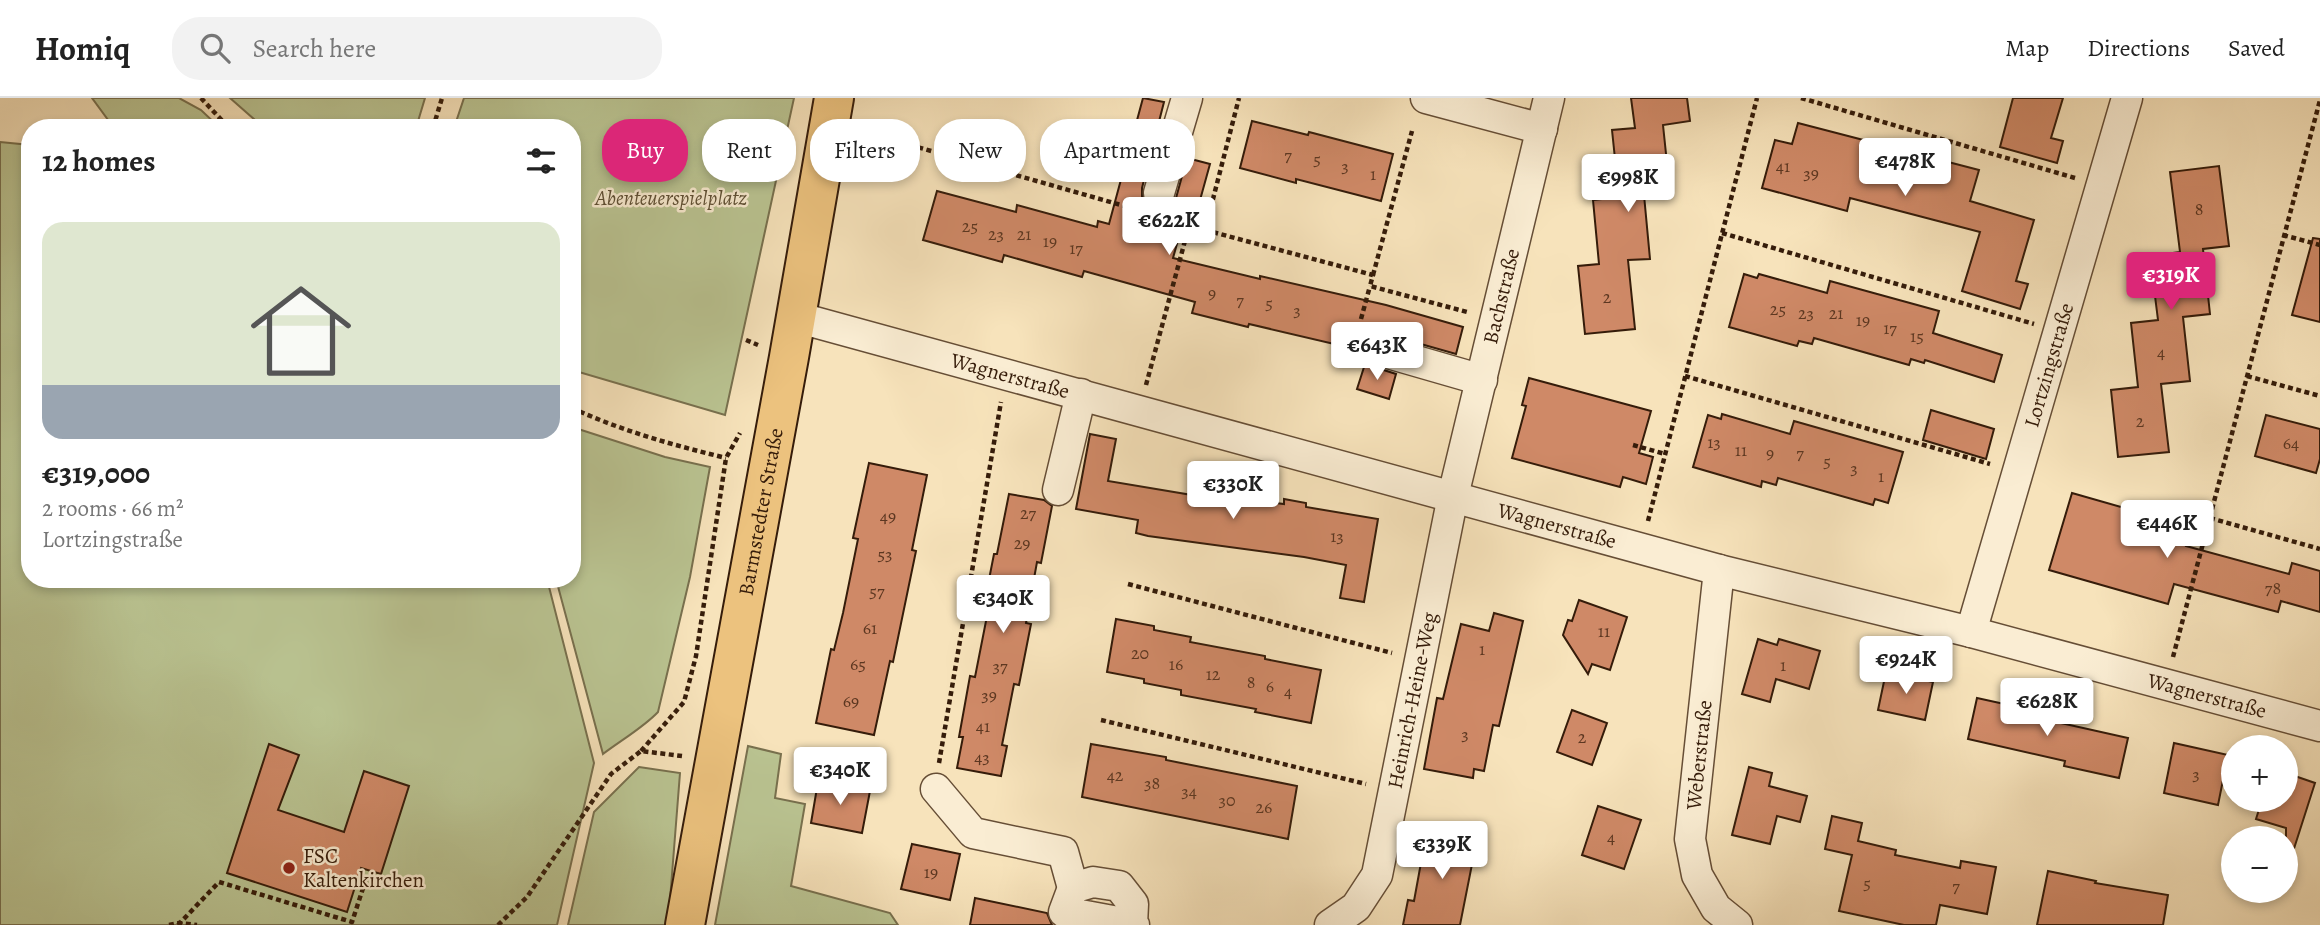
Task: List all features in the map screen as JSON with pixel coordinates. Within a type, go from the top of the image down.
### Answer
[{"type":"main road","name":"Barmstedter Straße","points":[[685,925],[832,110]]},
{"type":"street","points":[[1155,207],[1187,98]]},
{"type":"street","points":[[1426,98],[1542,129]]},
{"type":"street","name":"Bachstraße","points":[[1453,496],[1549,98]]},
{"type":"street","name":"Lortzingstraße","points":[[1971,632],[2127,98]]},
{"type":"street","name":"Wagnerstraße","points":[[796,317],[1719,570],[1971,632],[2320,726]]},
{"type":"street","points":[[1364,346],[1482,380]]},
{"type":"street","points":[[1058,490],[1081,394]]},
{"type":"street","name":"Heinrich-Heine-Weg","points":[[1330,925],[1356,907],[1377,875],[1453,496]]},
{"type":"street","name":"Weberstraße","points":[[1719,570],[1690,839],[1697,875],[1716,908],[1737,925]]},
{"type":"street","points":[[937,778],[973,832],[1063,852],[1073,888],[1064,912],[1133,925]]},
{"type":"path","points":[[201,98],[221,119]]},
{"type":"path","points":[[436,119],[442,98]]},
{"type":"path","points":[[1205,230],[1239,98]]},
{"type":"path","points":[[1641,548],[1757,98]]},
{"type":"path","points":[[1801,98],[2101,186]]},
{"type":"path","points":[[2166,684],[2320,100]]},
{"type":"path","points":[[832,110],[1155,207],[1189,226],[1373,275]]},
{"type":"path","points":[[1412,131],[1370,286],[1497,319]]},
{"type":"path","points":[[1139,410],[1189,226]]},
{"type":"path","points":[[1722,233],[2059,331]]},
{"type":"path","points":[[2283,235],[2320,245]]},
{"type":"path","points":[[746,340],[757,345]]},
{"type":"path","points":[[937,778],[1006,374]]},
{"type":"path","points":[[1685,376],[2018,472]]},
{"type":"path","points":[[2247,376],[2320,396]]},
{"type":"path","points":[[581,412],[661,442],[726,458]]},
{"type":"path","points":[[498,925],[527,897],[549,868],[611,774],[640,751],[684,702],[696,656],[726,458],[748,419],[778,416]]},
{"type":"path","points":[[1633,445],[1665,454]]},
{"type":"path","points":[[2210,518],[2320,549]]},
{"type":"path","points":[[1128,584],[1420,660]]},
{"type":"path","points":[[1101,719],[1394,792]]},
{"type":"path","points":[[640,751],[714,760]]},
{"type":"path","points":[[179,924],[219,882],[352,922],[367,876]]},
{"type":"path","points":[[169,925],[197,925]]},
{"type":"green space","points":[[92,98],[179,98],[201,110],[210,119],[107,119]]},
{"type":"green space","points":[[230,98],[425,98],[419,119],[254,119]]},
{"type":"green space","name":"Abenteuerspielplatz","points":[[464,98],[794,98],[789,119],[702,119],[702,182],[776,182],[725,415],[581,373],[581,119],[457,119]]},
{"type":"green space","points":[[0,142],[21,144],[21,588],[549,588],[594,763],[557,925],[0,925]]},
{"type":"green space","points":[[581,430],[665,457],[710,467],[690,577],[658,712],[603,754],[558,588],[581,588]]},
{"type":"green space","points":[[748,746],[781,754],[775,798],[805,804],[791,886],[890,913],[898,925],[715,925]]},
{"type":"green space","points":[[639,767],[680,773],[668,925],[568,925],[594,812]]},
{"type":"building","points":[[1143,98],[1164,102],[1160,119],[1137,119]]},
{"type":"building","points":[[1631,98],[1687,98],[1690,121],[1663,125],[1670,192],[1644,195],[1650,259],[1628,260],[1635,329],[1585,334],[1578,266],[1599,264],[1593,200],[1619,197],[1612,130],[1635,128]]},
{"type":"building","points":[[2013,98],[2063,98],[2051,138],[2063,141],[2057,163],[2000,147]]},
{"type":"building","points":[[1252,121],[1308,135],[1309,132],[1393,154],[1381,201],[1240,168]]},
{"type":"building","points":[[1798,123],[1979,170],[1970,201],[2034,220],[2016,281],[2028,284],[2020,309],[1962,291],[1980,232],[1850,198],[1847,211],[1762,188],[1775,140],[1792,144]]},
{"type":"building","points":[[1195,160],[1210,164],[1197,211],[1187,208],[1173,258],[1386,305],[1463,327],[1456,354],[1368,329],[1352,333],[1347,347],[1249,324],[1248,327],[1192,313],[1195,302],[1084,271],[1082,277],[1004,255],[1002,262],[923,240],[937,191],[1016,212],[1017,205],[1097,227],[1098,221],[1109,224],[1120,182],[1144,182],[1142,198],[1147,206],[1153,210],[1162,210],[1172,205],[1180,182],[1195,182]]},
{"type":"building","points":[[2219,166],[2229,246],[2203,249],[2210,314],[2183,317],[2190,381],[2161,384],[2169,452],[2118,457],[2111,390],[2138,387],[2131,323],[2158,320],[2150,256],[2180,252],[2170,172]]},
{"type":"building","points":[[2313,238],[2320,239],[2320,322],[2292,315]]},
{"type":"building","points":[[1744,274],[1757,278],[1759,274],[1827,293],[1830,281],[1939,311],[1933,333],[2002,355],[1994,382],[1925,360],[1924,363],[1911,359],[1909,365],[1814,338],[1812,344],[1799,341],[1797,346],[1729,327]]},
{"type":"building","points":[[1365,364],[1396,374],[1389,399],[1357,389]]},
{"type":"building","points":[[1529,378],[1651,411],[1639,453],[1653,457],[1646,484],[1623,477],[1620,487],[1512,458],[1526,406],[1522,405]]},
{"type":"building","points":[[1931,410],[1994,429],[1986,459],[1923,440]]},
{"type":"building","points":[[1722,414],[1790,434],[1794,421],[1903,452],[1888,503],[1875,499],[1873,505],[1778,478],[1776,485],[1762,481],[1761,487],[1693,467],[1708,415],[1721,419]]},
{"type":"building","points":[[2266,415],[2320,429],[2320,459],[2316,473],[2255,456]]},
{"type":"building","points":[[1090,434],[1116,439],[1108,481],[1222,500],[1223,496],[1284,504],[1284,499],[1306,503],[1306,507],[1378,519],[1364,602],[1340,598],[1346,565],[1148,536],[1136,533],[1138,520],[1076,509]]},
{"type":"building","points":[[869,463],[927,475],[912,550],[916,551],[893,662],[890,661],[874,735],[816,723],[831,649],[834,650],[843,613],[858,539],[853,538]]},
{"type":"building","points":[[2072,493],[2191,527],[2186,546],[2289,574],[2292,563],[2320,571],[2320,612],[2281,601],[2278,612],[2174,584],[2168,604],[2049,570]]},
{"type":"building","points":[[1009,494],[1044,500],[1052,506],[1041,563],[1037,562],[1026,623],[1031,624],[1019,685],[1014,684],[1002,745],[1007,746],[1001,776],[957,768],[963,737],[959,737],[970,676],[975,677],[987,616],[982,615]]},
{"type":"building","points":[[1579,600],[1627,617],[1610,670],[1592,664],[1588,674],[1563,635],[1568,620],[1572,621]]},
{"type":"building","points":[[1494,613],[1523,621],[1499,726],[1493,725],[1484,771],[1474,769],[1473,778],[1424,769],[1437,698],[1443,699],[1461,624],[1489,631]]},
{"type":"building","points":[[1116,619],[1191,637],[1190,642],[1321,670],[1311,723],[1255,712],[1256,709],[1181,695],[1181,690],[1107,672]]},
{"type":"building","points":[[1758,639],[1777,645],[1779,639],[1820,651],[1809,689],[1776,679],[1770,702],[1742,694]]},
{"type":"building","points":[[1886,672],[1933,682],[1925,720],[1878,710]]},
{"type":"building","points":[[1977,698],[2036,711],[2034,717],[2128,738],[2119,778],[2064,766],[2065,761],[1968,739]]},
{"type":"building","points":[[1572,710],[1607,723],[1592,765],[1557,752]]},
{"type":"building","points":[[2174,743],[2221,753],[2221,790],[2218,805],[2164,793]]},
{"type":"building","points":[[269,744],[299,755],[278,810],[344,832],[364,771],[409,786],[381,874],[361,868],[347,912],[227,873]]},
{"type":"building","points":[[1091,744],[1166,757],[1166,760],[1297,786],[1288,839],[1082,797]]},
{"type":"building","points":[[1749,767],[1772,773],[1769,786],[1807,796],[1800,822],[1777,816],[1770,844],[1732,835]]},
{"type":"building","points":[[2298,777],[2315,783],[2298,836],[2298,826],[2279,826],[2256,819],[2258,812],[2298,812]]},
{"type":"building","points":[[818,782],[870,791],[862,833],[811,823]]},
{"type":"building","points":[[1598,806],[1641,820],[1624,869],[1582,855]]},
{"type":"building","points":[[1832,816],[1862,823],[1858,841],[1896,850],[1895,855],[1960,868],[1961,861],[1996,867],[1987,914],[1940,905],[1936,925],[1904,925],[1839,911],[1852,855],[1825,849]]},
{"type":"building","points":[[1427,830],[1477,839],[1460,925],[1403,925],[1408,900],[1414,901]]},
{"type":"building","points":[[912,844],[960,854],[950,900],[901,889]]},
{"type":"building","points":[[2048,871],[2096,881],[2095,883],[2168,895],[2163,925],[2037,925]]},
{"type":"building","points":[[975,898],[1047,913],[1052,925],[970,925]]},
{"type":"place","name":"FSC Kaltenkirchen","points":[[289,868]]}]
